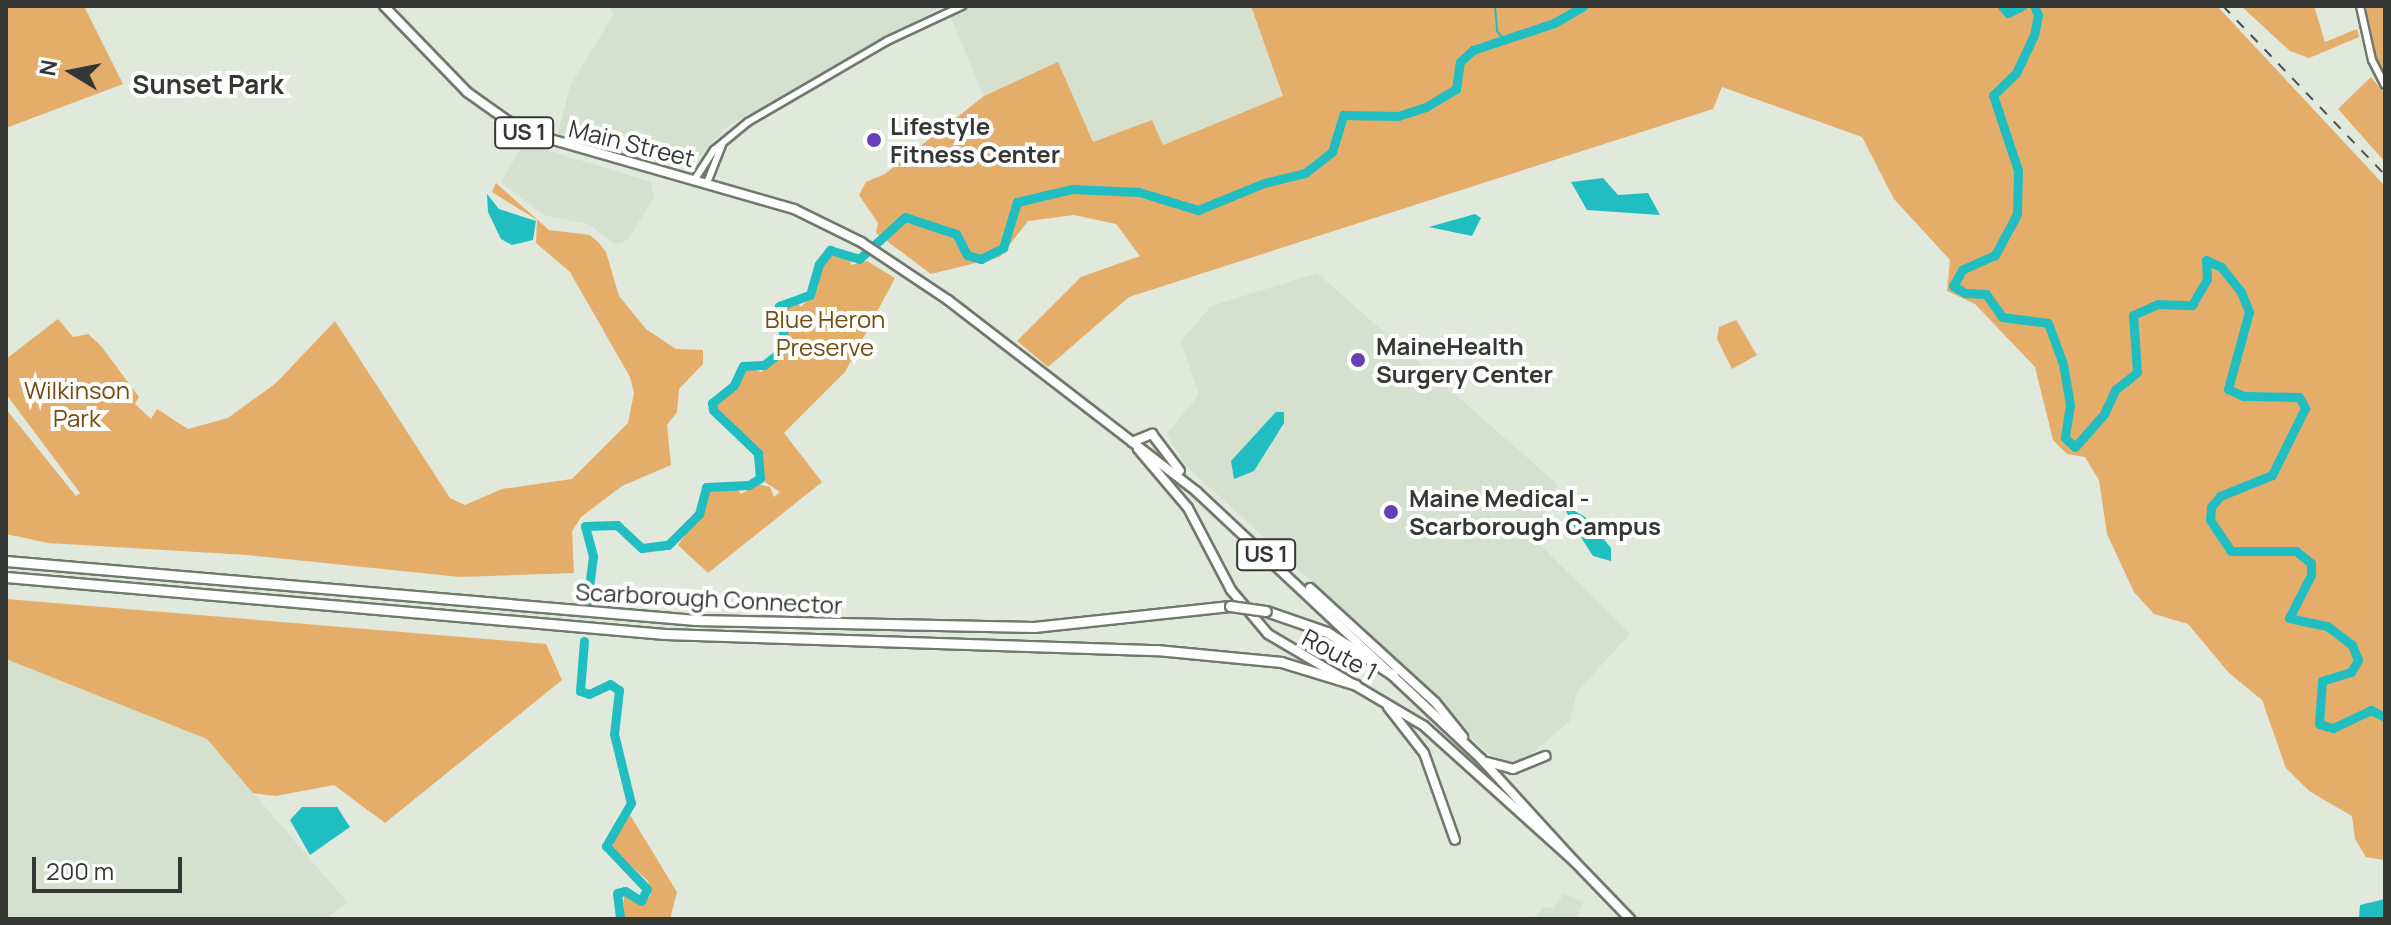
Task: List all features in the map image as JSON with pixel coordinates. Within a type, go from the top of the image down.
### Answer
[{"type":"highway","name":"Scarborough Connector","points":[[6,561],[695,620],[1034,627],[1230,606],[1266,611],[1336,637],[1393,675]]},
{"type":"highway","name":"Scarborough Connector","points":[[6,577],[665,634],[1157,650],[1281,662],[1356,685]]},
{"type":"main road","name":"Main Street","points":[[384,6],[467,92],[513,127],[555,144],[695,179],[794,209],[861,242]]},
{"type":"main road","name":"Route 1","points":[[861,242],[1197,492],[1470,748],[1630,919]]},
{"type":"main road","points":[[1132,442],[1144,433],[1156,436],[1197,492]]},
{"type":"main road","name":"Route 1","points":[[1132,442],[1188,508],[1231,590],[1260,626],[1286,648],[1373,693],[1444,742],[1574,861]]},
{"type":"main road","points":[[1271,560],[1332,606],[1425,692],[1470,748]]},
{"type":"main road","points":[[1373,693],[1418,742],[1455,840]]},
{"type":"main road","points":[[1481,759],[1513,769],[1546,756]]},
{"type":"street","points":[[695,179],[726,139],[887,41],[962,6]]},
{"type":"street","points":[[2360,6],[2372,60],[2385,85]]},
{"type":"street","points":[[707,183],[726,139]]},
{"type":"shaded area","points":[[606,6],[942,6],[725,128],[687,170],[556,139],[571,84],[614,14]]},
{"type":"shaded area","points":[[973,6],[1251,6],[1284,96],[1162,145],[1152,120],[1092,143],[1058,63],[984,96],[950,16]]},
{"type":"shaded area","points":[[524,143],[651,182],[654,197],[628,240],[615,244],[588,224],[543,215],[501,182]]},
{"type":"shaded area","name":"Maine Medical - Scarborough Campus","points":[[1317,273],[1558,485],[1534,539],[1630,634],[1577,692],[1570,721],[1524,760],[1509,764],[1487,753],[1400,662],[1185,465],[1167,433],[1199,395],[1181,341],[1211,306]]},
{"type":"shaded area","points":[[6,659],[207,739],[347,902],[326,919],[6,919]]},
{"type":"shaded area","points":[[1564,894],[1583,902],[1576,919],[1533,918],[1544,907],[1553,908]]},
{"type":"green space","points":[[6,6],[84,6],[123,84],[6,128]]},
{"type":"green space","points":[[1251,6],[2217,6],[2385,186],[2385,860],[2366,857],[2355,839],[2352,816],[2309,791],[2286,768],[2262,700],[2229,673],[2188,624],[2154,614],[2134,592],[2107,534],[2099,480],[2085,457],[2067,454],[2053,440],[2035,367],[1975,304],[1947,291],[1950,260],[1894,199],[1862,137],[1722,87],[1713,109],[1129,297],[1048,367],[1017,341],[1081,277],[1140,256],[1116,224],[1074,215],[1028,221],[1000,257],[931,274],[876,233],[878,223],[859,195],[866,182],[885,174],[984,96],[1058,62],[1093,142],[1152,120],[1163,145],[1283,96]]},
{"type":"green space","points":[[2241,6],[2314,6],[2325,42],[2357,29],[2359,37],[2309,58],[2290,51]]},
{"type":"green space","points":[[2365,6],[2385,6],[2385,79],[2375,55]]},
{"type":"green space","points":[[2371,77],[2385,94],[2385,162],[2338,109]]},
{"type":"green space","name":"Wilkinson Park","points":[[496,183],[549,230],[590,235],[598,242],[606,252],[619,296],[646,329],[676,349],[703,350],[703,364],[679,389],[677,412],[667,425],[671,465],[622,486],[581,517],[572,531],[574,573],[460,577],[247,555],[48,543],[6,534],[6,409],[76,496],[80,493],[6,394],[6,359],[58,319],[73,337],[88,334],[101,346],[139,397],[135,404],[151,419],[157,409],[188,429],[228,418],[276,383],[335,321],[450,498],[465,505],[502,489],[572,479],[628,423],[634,393],[630,377],[570,272],[536,243],[537,220],[492,192]]},
{"type":"green space","name":"Blue Heron Preserve","points":[[835,251],[850,256],[851,265],[867,261],[895,278],[845,372],[784,433],[822,482],[708,573],[678,545],[704,511],[705,492],[734,484],[741,494],[758,484],[770,487],[774,497],[780,492],[765,482],[759,448],[718,413],[716,404],[737,386],[748,367],[761,372],[790,349],[782,307],[796,301],[801,307],[817,291],[821,265]]},
{"type":"green space","points":[[1736,320],[1757,355],[1732,369],[1717,339],[1719,327]]},
{"type":"green space","points":[[6,599],[546,644],[562,680],[385,823],[334,785],[276,796],[253,793],[207,739],[6,659]]},
{"type":"green space","points":[[630,815],[677,892],[670,919],[623,919],[624,894],[642,905],[651,895],[648,881],[609,846]]},
{"type":"water","points":[[1603,178],[1618,195],[1648,193],[1660,215],[1587,210],[1571,182]]},
{"type":"water","points":[[487,194],[499,209],[536,221],[533,240],[512,245],[501,239],[488,212]]},
{"type":"water","points":[[1475,214],[1481,218],[1472,236],[1429,227]]},
{"type":"water","points":[[1276,412],[1284,412],[1284,423],[1254,471],[1234,479],[1231,461]]},
{"type":"water","points":[[1570,508],[1585,517],[1611,548],[1611,561],[1593,556],[1566,511]]},
{"type":"water","points":[[302,807],[337,807],[350,827],[310,855],[290,820]]},
{"type":"water","points":[[2385,899],[2385,919],[2359,919],[2360,905]]},
{"type":"waterway","points":[[1495,6],[1497,31],[1505,41]]},
{"type":"waterway","points":[[587,603],[593,556],[585,526],[617,525],[642,548],[668,545],[699,514],[706,487],[749,485],[760,478],[758,453],[713,410],[712,403],[734,385],[743,366],[764,365],[780,352],[784,339],[779,306],[810,295],[819,264],[830,250],[859,259],[905,217],[956,234],[967,255],[981,259],[1003,248],[1017,202],[1072,189],[1139,192],[1198,210],[1264,183],[1305,173],[1332,152],[1343,115],[1398,116],[1426,107],[1456,89],[1460,62],[1473,50],[1554,23],[1584,6]]},
{"type":"waterway","points":[[2002,6],[2008,13],[2022,6]]},
{"type":"waterway","points":[[2034,6],[2038,15],[2034,35],[2016,73],[1993,95],[2018,170],[2017,214],[1995,255],[1962,270],[1953,286],[1965,293],[1986,294],[2002,317],[2048,323],[2063,364],[2070,405],[2065,438],[2075,447],[2104,414],[2115,390],[2137,372],[2133,315],[2158,304],[2192,305],[2207,279],[2206,260],[2221,267],[2241,292],[2249,312],[2228,389],[2243,396],[2299,397],[2305,408],[2272,475],[2220,496],[2211,507],[2210,520],[2231,551],[2296,551],[2311,563],[2311,575],[2289,618],[2327,626],[2352,645],[2358,660],[2351,672],[2322,681],[2319,724],[2333,728],[2371,710],[2385,717]]},
{"type":"waterway","points":[[584,641],[580,691],[589,694],[610,684],[619,690],[614,734],[631,803],[606,846],[647,889],[641,901],[625,891],[617,893],[620,919]]},
{"type":"railway","points":[[2223,6],[2385,175]]},
{"type":"place","name":"Lifestyle Fitness Center","points":[[874,140]]},
{"type":"place","name":"MaineHealth Surgery Center","points":[[1358,360]]},
{"type":"place","name":"Maine Medical - Scarborough Campus","points":[[1391,512]]},
{"type":"district","name":"Sunset Park","points":[[208,85]]}]
